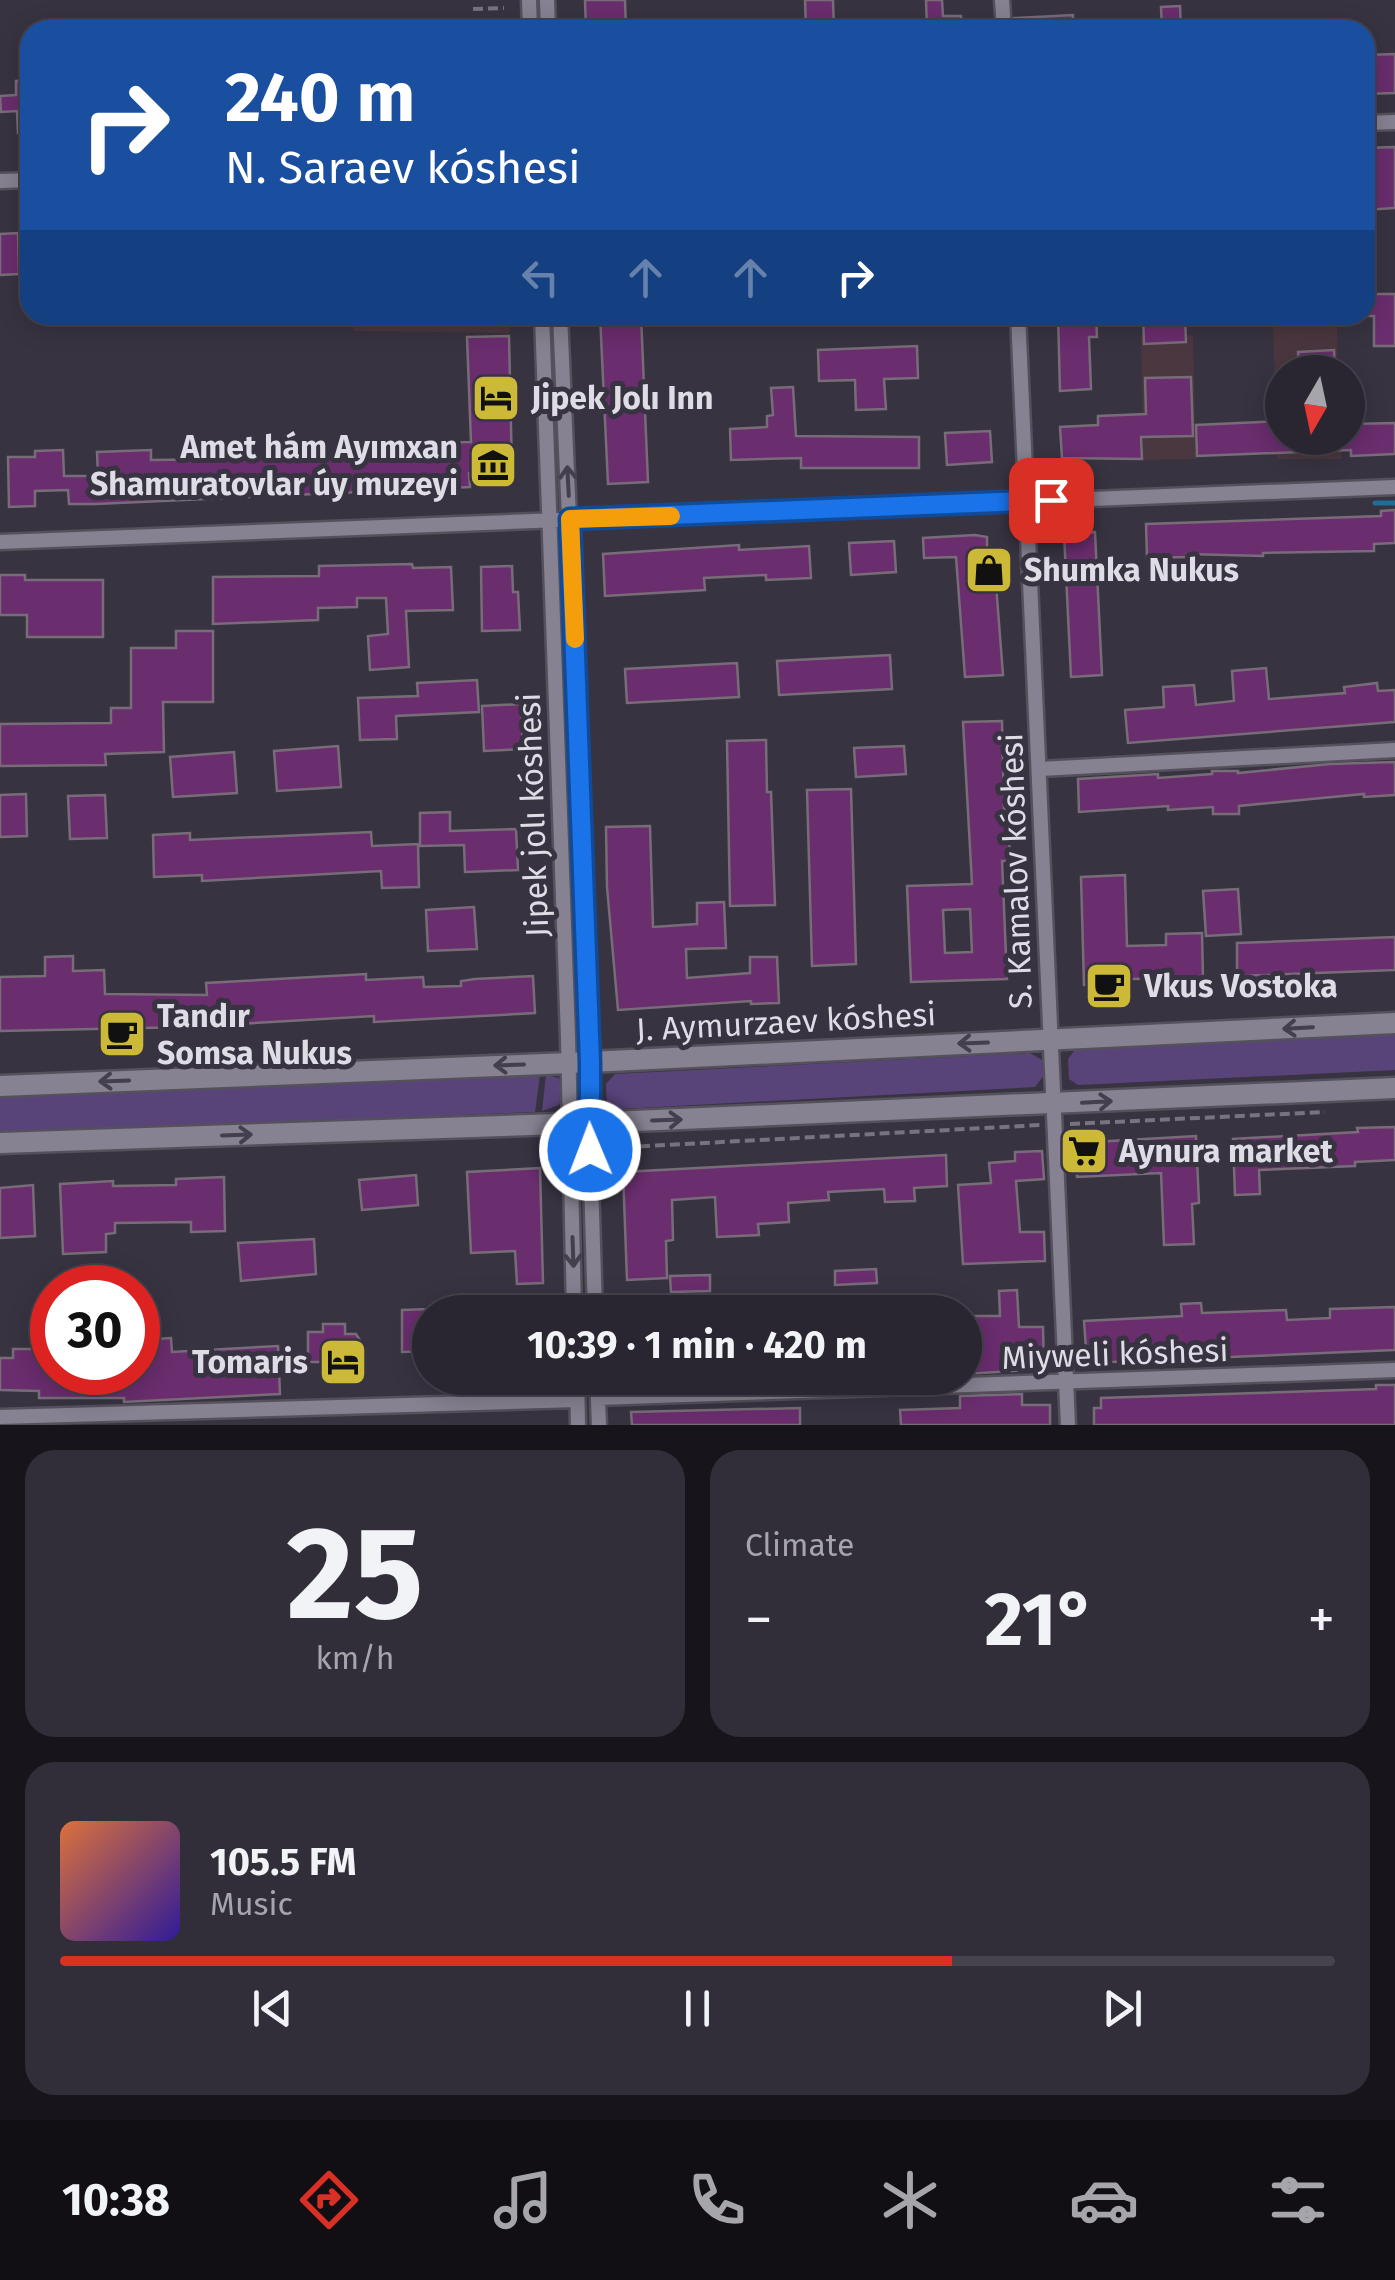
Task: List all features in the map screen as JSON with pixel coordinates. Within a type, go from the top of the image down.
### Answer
[{"type":"street","name":"Jipek jolı kóshesi","points":[[542,325],[579,1062]]},
{"type":"street","name":"Jipek jolı kóshesi","points":[[560,325],[570,519],[579,1062],[574,1295]]},
{"type":"street","name":"S. Kamalov kóshesi","points":[[1018,325],[1068,1425]]},
{"type":"street","points":[[0,542],[1395,487]]},
{"type":"street","points":[[1040,770],[1395,750]]},
{"type":"street","name":"J. Aymurzaev kóshesi","points":[[0,1086],[1395,1023]]},
{"type":"street","points":[[0,1144],[579,1123],[1055,1114],[1395,1088]]},
{"type":"street","name":"Jipek jolı kóshesi","points":[[579,1123],[594,1295]]},
{"type":"street","name":"Miyweli kóshesi","points":[[598,1398],[1395,1370]]},
{"type":"street","points":[[577,1395],[578,1425]]},
{"type":"street","points":[[598,1398],[599,1425]]},
{"type":"street","points":[[0,1417],[577,1400]]},
{"type":"path","points":[[473,9],[504,8]]},
{"type":"path","points":[[610,1148],[1055,1114],[1338,1111]]},
{"type":"shaded area","points":[[353,325],[510,325],[510,333],[354,331]]},
{"type":"shaded area","points":[[1273,325],[1337,325],[1338,355],[1274,355]]},
{"type":"shaded area","points":[[1193,335],[1196,459],[1143,460],[1141,337]]},
{"type":"shaded area","points":[[1277,455],[1341,455],[1341,459],[1277,459]]},
{"type":"shaded area","points":[[1395,1034],[1395,1070],[1078,1085],[1069,1079],[1068,1059],[1075,1050]]},
{"type":"shaded area","points":[[1030,1053],[1042,1060],[1044,1075],[1035,1087],[619,1109],[607,1103],[606,1084],[615,1074]]},
{"type":"shaded area","points":[[540,1075],[535,1112],[0,1134],[0,1096]]},
{"type":"shaded area","points":[[546,1075],[559,1078],[562,1096],[559,1105],[542,1111]]},
{"type":"building","points":[[585,0],[625,0],[626,20],[586,20]]},
{"type":"building","points":[[805,0],[833,0],[834,20],[806,20]]},
{"type":"building","points":[[926,0],[942,0],[943,16],[961,16],[961,20],[927,20]]},
{"type":"building","points":[[1180,6],[1181,20],[1162,20],[1161,7]]},
{"type":"building","points":[[1073,15],[1073,20],[1014,18]]},
{"type":"building","points":[[1395,54],[1395,93],[1375,94],[1375,55]]},
{"type":"building","points":[[16,81],[20,81],[20,133],[17,111],[1,112],[0,96],[16,95]]},
{"type":"building","points":[[1395,147],[1395,208],[1375,209],[1375,148]]},
{"type":"building","points":[[18,233],[19,274],[0,275],[0,234]]},
{"type":"building","points":[[1375,294],[1395,294],[1395,346],[1374,346]]},
{"type":"building","points":[[600,325],[641,325],[648,482],[608,484]]},
{"type":"building","points":[[1058,325],[1096,325],[1097,337],[1089,337],[1091,389],[1060,391]]},
{"type":"building","points":[[1143,325],[1185,325],[1186,342],[1144,344]]},
{"type":"building","points":[[509,336],[512,472],[469,473],[470,487],[96,504],[69,504],[68,490],[35,491],[35,506],[9,507],[8,457],[35,457],[35,451],[63,450],[64,476],[98,476],[97,452],[151,450],[151,460],[233,459],[356,453],[356,448],[430,448],[430,443],[471,442],[467,337]]},
{"type":"building","points":[[917,346],[918,378],[884,379],[886,409],[856,410],[855,380],[819,381],[818,350]]},
{"type":"building","points":[[1334,350],[1334,355],[1298,355]]},
{"type":"building","points":[[1191,377],[1193,436],[1141,437],[1142,459],[1062,458],[1060,427],[1098,425],[1098,416],[1146,414],[1145,378]]},
{"type":"building","points":[[793,387],[796,436],[919,437],[919,468],[801,468],[801,458],[731,460],[730,429],[767,427],[767,416],[773,415],[771,388]]},
{"type":"building","points":[[1265,422],[1265,453],[1197,456],[1196,425]]},
{"type":"building","points":[[1395,423],[1395,454],[1351,456],[1365,455],[1365,424]]},
{"type":"building","points":[[990,431],[992,462],[947,465],[945,433]]},
{"type":"building","points":[[1395,510],[1395,543],[1374,544],[1374,551],[1147,558],[1146,524],[1381,516],[1381,511]]},
{"type":"building","points":[[1095,532],[1102,675],[1071,677],[1064,533]]},
{"type":"building","points":[[987,537],[987,558],[994,558],[1003,675],[965,677],[956,557],[924,558],[923,538]]},
{"type":"building","points":[[894,541],[896,572],[851,575],[849,543]]},
{"type":"building","points":[[739,545],[739,550],[809,546],[811,578],[704,578],[705,590],[605,596],[603,554]]},
{"type":"building","points":[[412,564],[413,568],[451,567],[453,610],[406,611],[409,667],[370,670],[368,636],[388,634],[386,598],[357,598],[357,607],[318,608],[318,620],[213,624],[213,577],[319,576],[319,566]]},
{"type":"building","points":[[512,566],[520,630],[482,631],[481,567]]},
{"type":"building","points":[[0,575],[25,575],[25,580],[103,580],[103,637],[27,637],[27,615],[0,615]]},
{"type":"building","points":[[176,631],[213,631],[213,702],[163,702],[164,752],[105,754],[106,765],[0,766],[0,724],[111,723],[111,708],[131,708],[131,648],[176,648]]},
{"type":"building","points":[[890,655],[892,689],[779,695],[777,661]]},
{"type":"building","points":[[737,663],[739,697],[627,703],[625,669]]},
{"type":"building","points":[[1266,668],[1269,699],[1345,693],[1344,687],[1377,683],[1378,691],[1395,690],[1395,722],[1128,743],[1125,710],[1164,707],[1163,687],[1194,685],[1196,705],[1234,701],[1232,671]]},
{"type":"building","points":[[477,680],[479,712],[396,716],[397,739],[360,740],[358,698],[418,696],[417,683]]},
{"type":"building","points":[[521,704],[523,749],[484,751],[482,706]]},
{"type":"building","points":[[1002,721],[1004,809],[1008,809],[1010,861],[1002,861],[1007,979],[911,982],[907,886],[972,884],[963,722]],"holes":[[[970,909],[972,952],[945,953],[943,910]]]},
{"type":"building","points":[[766,740],[775,905],[730,906],[727,741]]},
{"type":"building","points":[[338,746],[341,787],[277,791],[274,751]]},
{"type":"building","points":[[904,746],[906,774],[856,777],[854,748]]},
{"type":"building","points":[[234,752],[237,793],[173,797],[170,757]]},
{"type":"building","points":[[1395,762],[1395,795],[1364,794],[1239,806],[1239,814],[1213,814],[1213,807],[1168,810],[1168,806],[1079,812],[1078,779],[1158,774],[1158,778],[1212,771],[1238,773]]},
{"type":"building","points":[[851,789],[856,964],[812,966],[807,790]]},
{"type":"building","points":[[26,794],[27,836],[0,837],[0,795]]},
{"type":"building","points":[[105,795],[107,838],[70,839],[68,796]]},
{"type":"building","points":[[450,812],[450,831],[516,829],[518,870],[465,872],[464,845],[420,846],[420,813]]},
{"type":"building","points":[[650,826],[653,927],[697,924],[697,903],[724,902],[726,948],[686,949],[687,978],[750,973],[750,957],[777,957],[779,1003],[751,1001],[618,1010],[606,827]]},
{"type":"building","points":[[371,832],[372,846],[418,844],[419,887],[382,888],[381,871],[202,881],[202,875],[154,877],[153,835],[190,833],[190,840]]},
{"type":"building","points":[[1125,875],[1127,946],[1166,945],[1166,934],[1202,933],[1203,978],[1128,979],[1128,984],[1084,985],[1081,877]]},
{"type":"building","points":[[1238,889],[1241,934],[1206,936],[1203,891]]},
{"type":"building","points":[[474,907],[477,949],[428,951],[426,910]]},
{"type":"building","points":[[1395,937],[1395,970],[1237,976],[1237,943]]},
{"type":"building","points":[[73,956],[73,971],[104,970],[105,994],[207,995],[206,983],[366,974],[366,980],[423,977],[424,987],[533,976],[535,1013],[374,1022],[374,1016],[188,1027],[0,1031],[0,977],[45,976],[45,957]]},
{"type":"building","points":[[1395,1127],[1395,1160],[1355,1162],[1355,1166],[1259,1170],[1260,1194],[1235,1195],[1233,1139]]},
{"type":"building","points":[[1196,1136],[1199,1203],[1192,1204],[1194,1244],[1164,1245],[1161,1173],[1077,1177],[1076,1143]]},
{"type":"building","points":[[1042,1151],[1044,1179],[1016,1181],[1020,1232],[1044,1232],[1045,1261],[963,1264],[958,1185],[991,1183],[989,1163],[1015,1161],[1015,1152]]},
{"type":"building","points":[[946,1155],[947,1186],[914,1188],[915,1201],[885,1202],[884,1189],[828,1192],[829,1200],[788,1203],[789,1222],[758,1224],[759,1235],[717,1237],[715,1197],[672,1200],[673,1240],[666,1241],[667,1278],[627,1280],[623,1172]]},
{"type":"building","points":[[540,1168],[543,1283],[517,1284],[515,1251],[471,1253],[467,1172]]},
{"type":"building","points":[[416,1175],[418,1205],[362,1210],[359,1180]]},
{"type":"building","points":[[224,1177],[225,1231],[191,1232],[191,1222],[115,1223],[115,1233],[106,1234],[106,1252],[63,1254],[60,1184],[113,1181],[113,1186],[176,1185],[176,1179]]},
{"type":"building","points":[[33,1185],[35,1236],[0,1238],[0,1188]]},
{"type":"building","points":[[314,1239],[316,1274],[241,1281],[238,1243]]},
{"type":"building","points":[[876,1269],[877,1283],[835,1285],[835,1271]]},
{"type":"building","points":[[710,1275],[710,1291],[671,1292],[670,1276]]},
{"type":"building","points":[[1017,1290],[1019,1327],[1043,1327],[1044,1369],[982,1373],[982,1316],[1000,1316],[999,1291]]},
{"type":"building","points":[[1201,1303],[1202,1313],[1286,1310],[1287,1320],[1330,1318],[1330,1309],[1395,1307],[1395,1350],[1087,1363],[1084,1321],[1182,1316],[1181,1304]]},
{"type":"building","points":[[402,1310],[412,1310],[412,1352],[402,1352]]},
{"type":"building","points":[[323,1324],[345,1324],[345,1334],[356,1334],[365,1348],[365,1370],[330,1369],[323,1362],[308,1362],[308,1332],[323,1332]]},
{"type":"building","points":[[171,1338],[172,1352],[278,1346],[280,1394],[124,1402],[124,1398],[39,1398],[160,1395],[160,1339]]},
{"type":"building","points":[[13,1349],[30,1349],[30,1391],[0,1390],[0,1358],[13,1358]]},
{"type":"building","points":[[1376,1385],[1395,1385],[1395,1425],[1094,1425],[1094,1408],[1101,1408],[1101,1398],[1376,1389]]},
{"type":"building","points":[[1022,1394],[1022,1405],[1050,1405],[1050,1425],[901,1425],[900,1410],[960,1408],[960,1396]]},
{"type":"building","points":[[800,1408],[800,1425],[632,1425],[631,1412]]},
{"type":"waterway","points":[[1375,503],[1395,503]]},
{"type":"slow traffic","points":[[575,639],[570,519],[671,516]]},
{"type":"place","name":"Jipek Jolı Inn","points":[[496,398]]},
{"type":"place","name":"Amet hám Ayımxan Shamuratovlar úy muzeyi","points":[[493,465]]},
{"type":"place","name":"Shumka Nukus","points":[[989,570]]},
{"type":"place","name":"Vkus Vostoka","points":[[1109,986]]},
{"type":"place","name":"Tandır Somsa Nukus","points":[[122,1034]]},
{"type":"place","name":"Aynura market","points":[[1084,1151]]},
{"type":"place","name":"Tomaris","points":[[343,1362]]},
{"type":"route","points":[[590,1150],[570,519],[1051,500]]}]
